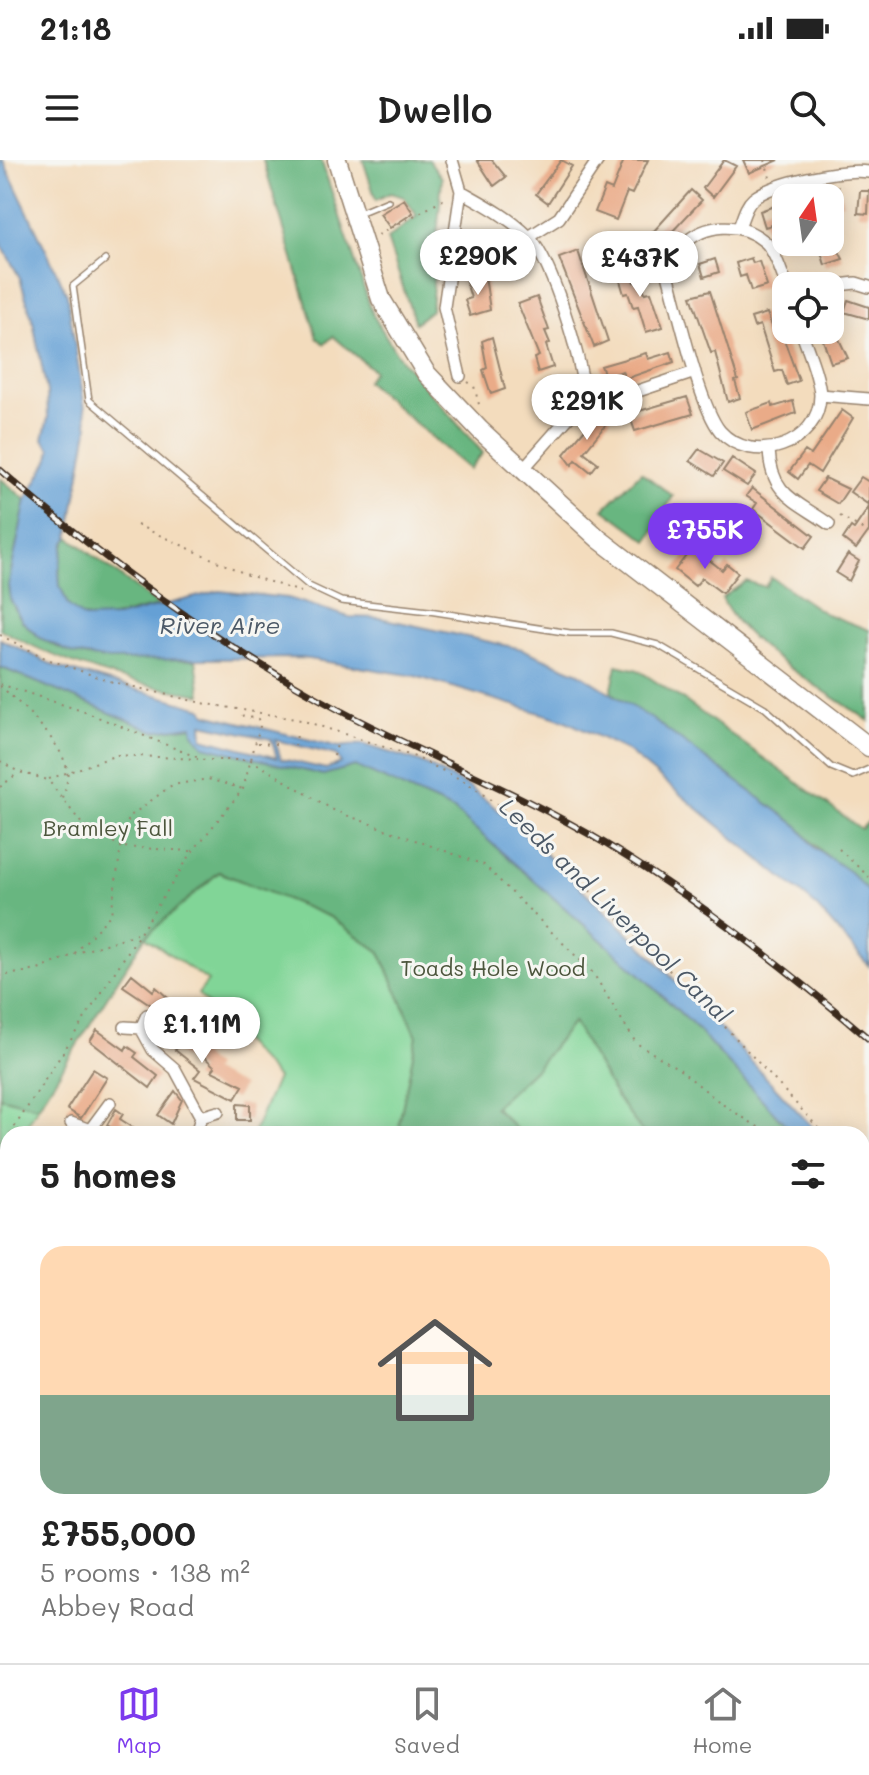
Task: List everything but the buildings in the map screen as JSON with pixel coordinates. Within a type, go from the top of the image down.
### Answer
[{"type":"main road","points":[[337,160],[381,299],[413,355],[480,430],[613,550],[869,747]]},
{"type":"street","points":[[452,160],[461,191],[444,307],[460,376]]},
{"type":"street","points":[[529,237],[559,218],[598,160]]},
{"type":"street","points":[[793,184],[838,170],[869,172]]},
{"type":"street","points":[[461,191],[495,210],[529,237],[545,265],[581,361],[584,392],[568,418],[523,469]]},
{"type":"street","points":[[739,227],[749,203],[772,191]]},
{"type":"street","points":[[780,272],[766,242],[739,227],[718,227],[698,234],[681,247],[668,274],[695,372],[719,429],[734,442],[752,450],[769,450],[790,443],[803,433],[815,417],[820,395],[805,344]]},
{"type":"street","points":[[844,284],[856,283],[869,287]]},
{"type":"street","points":[[584,392],[626,395],[695,372]]},
{"type":"street","points":[[820,395],[869,399]]},
{"type":"street","points":[[769,450],[770,471],[778,488],[829,524]]},
{"type":"street","points":[[141,1028],[147,1015]]},
{"type":"street","points":[[125,1027],[141,1028]]},
{"type":"street","points":[[141,1028],[153,1050],[175,1069],[201,1117],[198,1126]]},
{"type":"street","points":[[97,1126],[110,1103]]},
{"type":"street","points":[[201,1117],[218,1112]]},
{"type":"street","points":[[71,1123],[78,1126]]},
{"type":"lane","points":[[355,215],[388,201]]},
{"type":"lane","points":[[105,260],[73,286],[89,400],[309,586],[341,601],[570,633],[611,633],[658,645],[765,708],[831,767],[853,776],[869,769]]},
{"type":"path","points":[[765,160],[772,184]]},
{"type":"path","points":[[363,242],[461,191]]},
{"type":"path","points":[[460,376],[474,386],[480,406],[480,430]]},
{"type":"path","points":[[829,524],[842,515],[869,533]]},
{"type":"path","points":[[137,525],[248,575],[305,593]]},
{"type":"path","points":[[0,635],[47,659],[109,681],[301,720],[389,748],[437,767],[478,791],[503,809],[653,952],[816,1126]]},
{"type":"path","points":[[0,685],[85,712],[204,760]]},
{"type":"path","points":[[0,685],[37,723],[68,770],[63,801]]},
{"type":"path","points":[[15,1126],[193,851],[243,789],[260,726],[258,719],[243,716],[241,710]]},
{"type":"path","points":[[295,746],[297,735]]},
{"type":"path","points":[[257,742],[277,744]]},
{"type":"path","points":[[334,756],[337,745]]},
{"type":"path","points":[[48,780],[68,770],[117,755],[251,760],[335,811],[484,865],[593,973],[636,1043],[679,1069],[722,1104],[756,1126]]},
{"type":"path","points":[[0,761],[19,772],[48,780],[82,824],[121,847],[193,851]]},
{"type":"path","points":[[0,787],[19,772]]},
{"type":"path","points":[[73,955],[111,914],[129,817],[172,785],[208,779],[243,789]]},
{"type":"path","points":[[839,849],[869,877]]},
{"type":"path","points":[[0,976],[38,970],[139,933]]},
{"type":"green space","points":[[263,160],[321,160],[373,315],[398,356],[483,453],[469,469],[366,381],[374,371],[333,336],[325,344],[317,338]]},
{"type":"green space","points":[[363,160],[429,160],[442,178],[431,310],[415,323],[387,239],[417,216],[404,197],[390,193],[376,200]]},
{"type":"green space","points":[[641,472],[673,496],[648,541],[604,509]]},
{"type":"green space","points":[[0,478],[26,500],[8,586],[18,614],[26,625],[48,642],[89,657],[196,660],[201,695],[148,685],[72,663],[0,629]]},
{"type":"green space","points":[[69,537],[159,606],[101,618],[87,618],[75,613],[66,602],[59,579],[62,554]]},
{"type":"green space","points":[[771,577],[824,613],[869,630],[869,721],[766,650],[733,616],[722,598],[746,581],[765,587]]},
{"type":"green space","points":[[617,665],[638,670],[688,703],[861,829],[869,821],[869,892],[823,853],[798,826],[611,692]]},
{"type":"green space","points":[[0,667],[154,731],[193,726],[204,746],[323,775],[355,766],[454,810],[642,976],[695,1027],[787,1126],[638,1126],[617,1098],[573,1022],[536,1068],[494,1107],[513,1126],[401,1126],[417,1036],[380,952],[330,917],[219,872],[145,937],[38,1107],[0,1097]]},
{"type":"green space","points":[[219,872],[330,917],[380,952],[417,1036],[401,1126],[256,1126],[277,1078],[198,994],[208,981],[145,937]]},
{"type":"green space","points":[[573,1022],[617,1098],[638,1126],[513,1126],[494,1107],[536,1068]]},
{"type":"green space","points":[[0,1097],[38,1107],[27,1126],[0,1126]]},
{"type":"water","name":"River Aire","points":[[0,160],[3,160],[67,294],[88,428],[69,537],[64,544],[59,571],[60,586],[68,605],[84,618],[117,617],[219,591],[288,598],[349,617],[381,618],[522,649],[579,673],[652,719],[798,826],[815,848],[850,872],[869,892],[869,966],[814,904],[626,750],[564,720],[415,676],[302,658],[109,660],[73,654],[40,638],[22,621],[10,599],[8,586],[26,500],[49,459],[51,449],[43,439],[48,418],[47,392],[33,322],[20,278],[0,242]]},
{"type":"water","points":[[0,639],[57,667],[202,708],[206,714],[339,747],[362,744],[420,762],[469,787],[506,816],[652,956],[811,1126],[787,1126],[695,1027],[642,976],[454,810],[355,766],[323,775],[204,746],[193,733],[192,726],[154,731],[0,667]],"holes":[[[202,724],[271,739],[277,758],[203,738]],[[275,740],[336,755],[341,763],[326,769],[281,759]]]},
{"type":"railway","points":[[0,470],[121,569],[206,630],[341,711],[541,808],[606,844],[742,936],[869,1039]]},
{"type":"park label","name":"Bramley Fall","points":[[108,828]]},
{"type":"park label","name":"Toads Hole Wood","points":[[493,968]]},
{"type":"water label","name":"Leeds and Liverpool Canal","points":[[615,911]]}]
